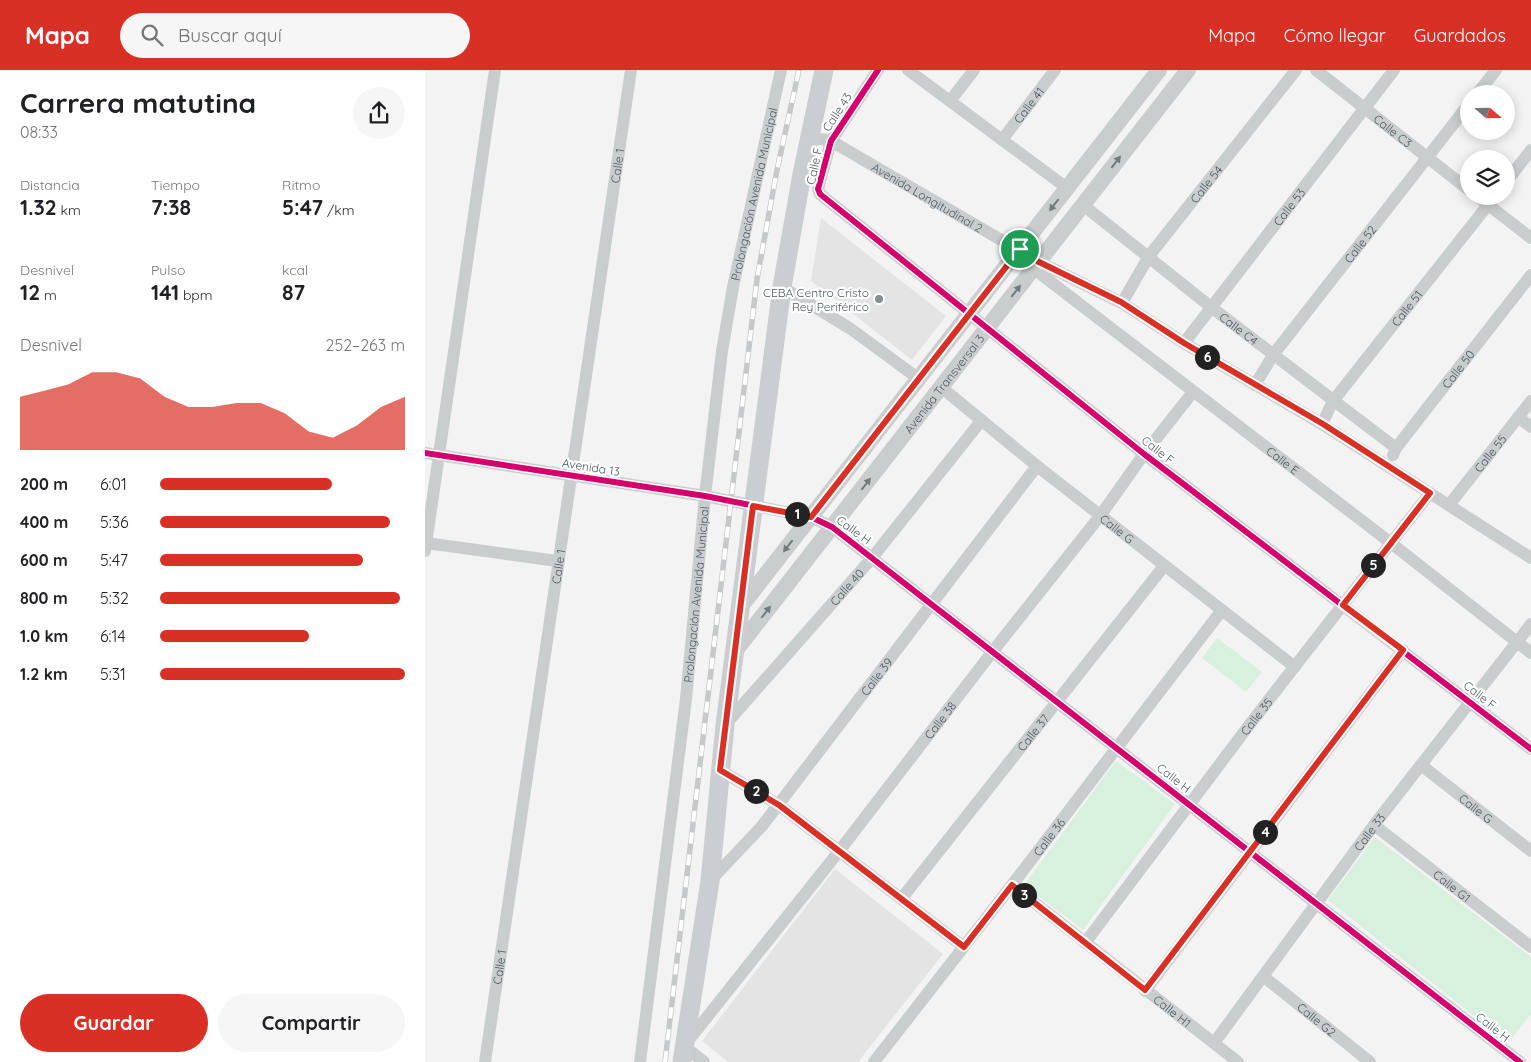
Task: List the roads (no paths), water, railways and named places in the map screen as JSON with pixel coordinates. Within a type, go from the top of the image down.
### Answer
[{"type":"main road","points":[[683,1054],[710,880],[725,725],[782,286],[809,137],[824,70]]},
{"type":"street","points":[[495,70],[426,547],[557,561]]},
{"type":"street","name":"Calle 1","points":[[485,1062],[557,561],[631,70]]},
{"type":"street","name":"Prolongación Avenida Municipal","points":[[640,1062],[686,699],[705,496],[722,351],[733,287],[781,70]]},
{"type":"street","name":"Calle 43","points":[[831,141],[878,70]]},
{"type":"street","points":[[908,70],[1067,188]]},
{"type":"street","points":[[949,101],[974,70]]},
{"type":"street","name":"Calle 41","points":[[1002,140],[1055,70]]},
{"type":"street","name":"Avenida Transversal 3","points":[[742,605],[1159,70]]},
{"type":"street","name":"Avenida Transversal 3","points":[[736,650],[1188,70]]},
{"type":"street","name":"Calle 54","points":[[1121,302],[1149,256],[1296,70]]},
{"type":"street","name":"Calle C3","points":[[1316,70],[1460,183]]},
{"type":"street","name":"Calle 53","points":[[1184,343],[1394,70]]},
{"type":"street","points":[[1484,85],[1496,70]]},
{"type":"street","name":"Calle 52","points":[[1255,385],[1273,355],[1460,115]]},
{"type":"street","name":"Avenida Longitudinal 2","points":[[809,137],[831,141],[1020,249],[1036,265],[1121,302],[1184,343],[1323,424],[1531,558]]},
{"type":"street","name":"Calle F","points":[[831,141],[818,189],[820,194],[986,329],[1145,454],[1531,749]]},
{"type":"street","points":[[1515,170],[1531,150]]},
{"type":"street","name":"Calle C4","points":[[1083,205],[1211,307],[1396,448]]},
{"type":"street","name":"Calle 51","points":[[1323,424],[1333,401],[1489,205]]},
{"type":"street","points":[[1496,205],[1531,238]]},
{"type":"street","name":"Calle E","points":[[1036,265],[1193,392],[1531,653]]},
{"type":"street","name":"Calle 50","points":[[1388,465],[1396,448],[1531,275]]},
{"type":"street","points":[[782,286],[851,329],[919,379]]},
{"type":"street","name":"Calle G","points":[[941,387],[1037,466],[1295,667]]},
{"type":"street","name":"Calle 38","points":[[683,1054],[993,651],[1101,516],[1145,454],[1193,392]]},
{"type":"street","name":"Calle 55","points":[[1449,505],[1531,401]]},
{"type":"street","points":[[1518,417],[1531,427]]},
{"type":"street","name":"Calle 40","points":[[725,725],[872,558],[981,421]]},
{"type":"street","name":"Avenida 13","points":[[425,453],[705,496],[753,506]]},
{"type":"street","name":"Calle 39","points":[[710,880],[762,826],[779,805],[1037,466]]},
{"type":"street","name":"Calle 35","points":[[1085,942],[1189,804],[1430,493]]},
{"type":"street","name":"Calle H","points":[[753,506],[811,517],[833,526],[1520,1062]]},
{"type":"street","name":"Calle 37","points":[[902,898],[1164,566]]},
{"type":"street","name":"Calle 36","points":[[874,1062],[1222,610]]},
{"type":"street","name":"Calle 33","points":[[1214,1043],[1374,825],[1531,624]]},
{"type":"street","points":[[1145,990],[1403,650]]},
{"type":"street","name":"Calle G","points":[[1421,764],[1531,851]]},
{"type":"street","points":[[720,770],[779,805],[964,947]]},
{"type":"street","name":"Calle G1","points":[[1374,825],[1531,947]]},
{"type":"street","name":"Calle H1","points":[[1012,885],[1238,1062]]},
{"type":"street","name":"Calle G2","points":[[1263,976],[1370,1062]]},
{"type":"street","points":[[683,1054],[704,1062]]},
{"type":"railway","points":[[665,1062],[757,279],[777,170],[799,70]]},
{"type":"place","name":"CEBA Centro Cristo Rey Periférico","points":[[879,299]]}]
